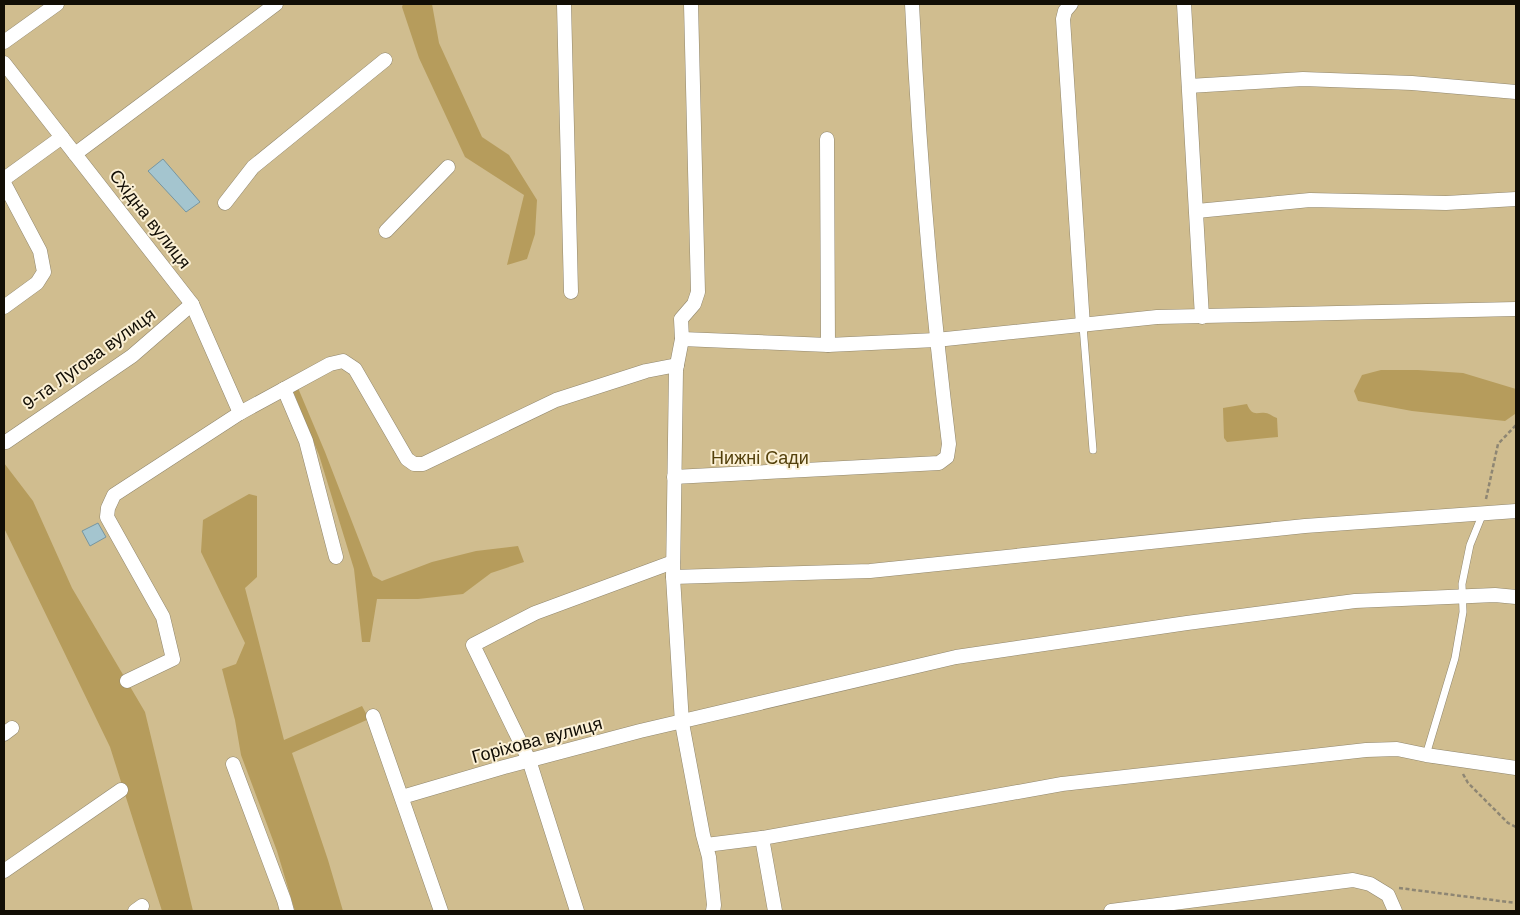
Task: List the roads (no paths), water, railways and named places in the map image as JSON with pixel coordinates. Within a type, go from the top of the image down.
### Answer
[{"type":"street","points":[[4,42],[57,4]]},
{"type":"street","points":[[75,154],[276,4]]},
{"type":"street","points":[[564,4],[571,292]]},
{"type":"street","points":[[691,4],[698,292],[694,304],[681,319],[682,339],[677,364],[673,577],[682,722],[710,857],[713,911]]},
{"type":"street","points":[[674,477],[939,463],[947,457],[949,444],[936,340],[915,84],[912,4]]},
{"type":"street","points":[[1071,4],[1065,11],[1064,19],[1083,326]]},
{"type":"street","points":[[1184,4],[1202,317]]},
{"type":"street","points":[[225,203],[253,167],[385,60]]},
{"type":"street","name":"Східна вулиця","points":[[4,63],[192,304],[240,413]]},
{"type":"street","points":[[1189,86],[1303,79],[1412,83],[1516,92]]},
{"type":"street","points":[[4,179],[62,137]]},
{"type":"street","points":[[827,138],[828,345]]},
{"type":"street","points":[[386,231],[448,167]]},
{"type":"street","points":[[4,183],[40,251],[44,272],[37,283],[4,307]]},
{"type":"street","points":[[1197,211],[1310,200],[1446,203],[1516,199]]},
{"type":"street","name":"9-та Лугова вулиця","points":[[6,442],[132,356],[192,304]]},
{"type":"street","points":[[682,339],[828,345],[936,340],[1157,317],[1516,309]]},
{"type":"street","points":[[127,681],[173,660],[163,617],[107,517],[108,508],[114,496],[240,413],[330,364],[344,361],[355,369],[407,458],[414,464],[424,464],[556,400],[646,371],[677,364]]},
{"type":"street","points":[[284,389],[306,441],[336,557]]},
{"type":"street","points":[[673,577],[870,571],[1305,526],[1516,511]]},
{"type":"street","points":[[577,911],[529,760],[474,645],[535,613],[673,562]]},
{"type":"street","name":"Горіхова вулиця","points":[[402,798],[529,760],[956,657],[1355,601],[1516,597]]},
{"type":"street","points":[[373,716],[441,911]]},
{"type":"street","points":[[706,845],[762,838],[1062,784],[1366,750],[1397,749],[1516,768]]},
{"type":"street","points":[[233,764],[287,911]]},
{"type":"street","points":[[4,871],[121,790]]},
{"type":"street","points":[[762,838],[775,911]]},
{"type":"street","points":[[1111,911],[1145,909],[1353,880],[1370,884],[1388,895],[1395,911]]},
{"type":"lane","points":[[1083,326],[1092,450]]},
{"type":"lane","points":[[1426,755],[1455,658],[1463,612],[1462,584],[1470,545],[1484,513]]},
{"type":"park label","name":"Нижні Сади","points":[[760,458]]}]
